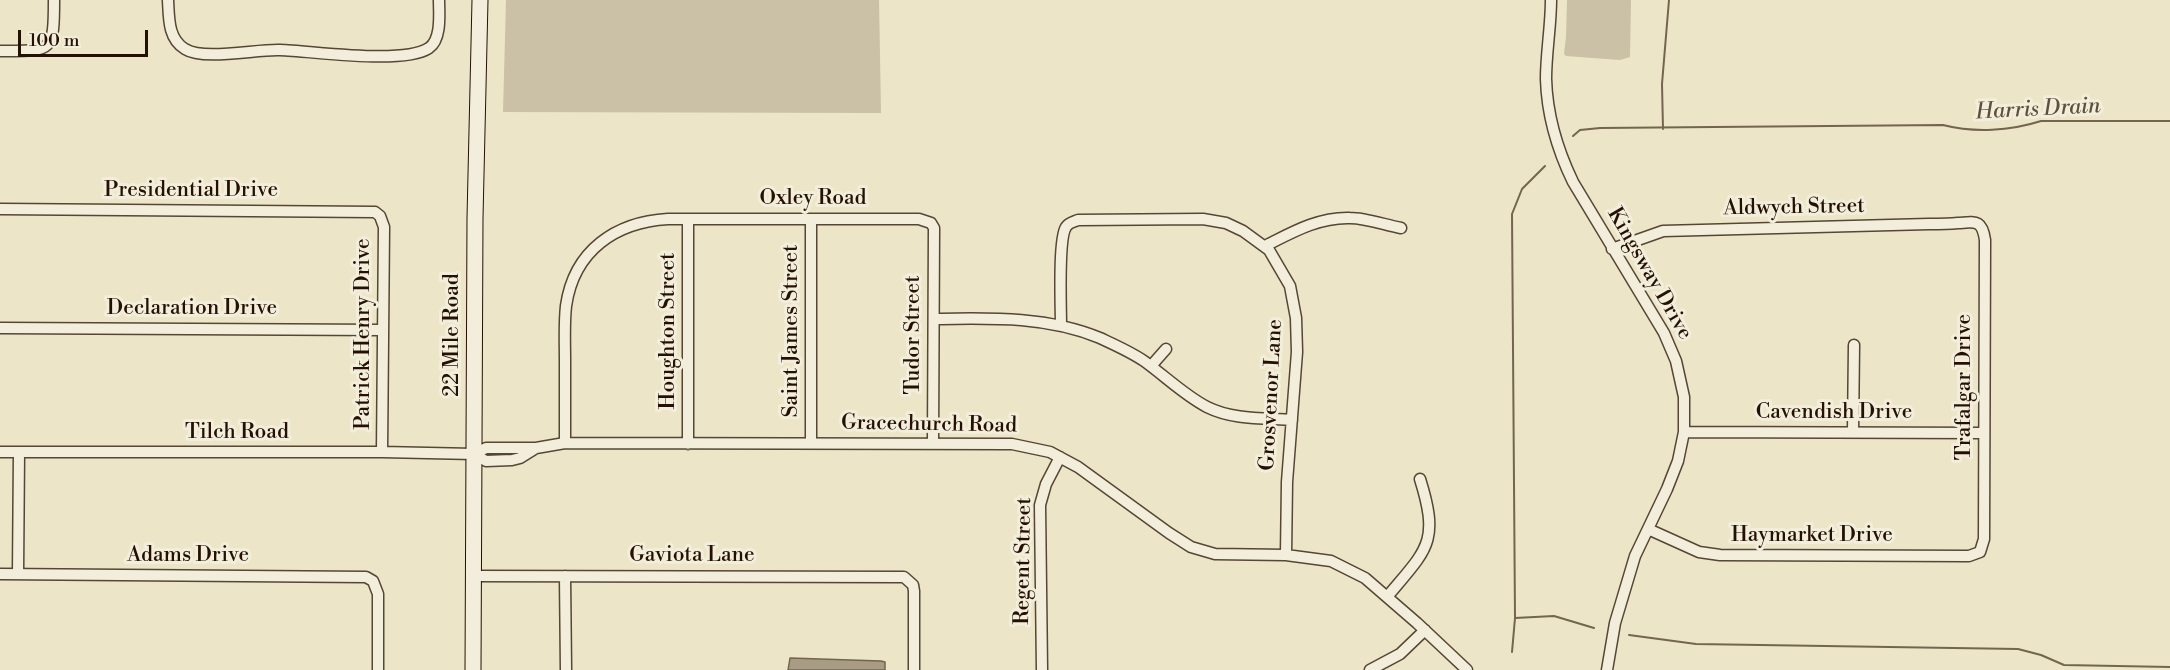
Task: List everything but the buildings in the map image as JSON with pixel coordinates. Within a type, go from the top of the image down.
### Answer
[{"type":"street","points":[[0,51],[35,50],[46,46],[53,35],[54,0]]},
{"type":"street","points":[[168,0],[169,22],[178,44],[197,54],[278,50],[352,55],[410,55],[429,48],[434,43],[440,0]]},
{"type":"street","name":"22 Mile Road","points":[[473,670],[475,219],[480,0]]},
{"type":"street","name":"Kingsway Drive","points":[[1551,0],[1546,77],[1553,127],[1562,160],[1612,249],[1664,333],[1676,361],[1684,397],[1684,432],[1678,461],[1635,556],[1622,600],[1607,670]]},
{"type":"street","name":"Presidential Drive","points":[[0,209],[370,211],[380,216]]},
{"type":"street","name":"Patrick Henry Drive","points":[[380,216],[384,227],[382,452]]},
{"type":"street","points":[[1061,326],[1064,229],[1068,224],[1078,220],[1203,219],[1234,227],[1264,246],[1306,225],[1326,221],[1350,218],[1401,228]]},
{"type":"street","name":"Oxley Road","points":[[565,443],[568,293],[576,272],[584,260],[600,243],[624,228],[646,221],[688,219],[919,219],[931,223],[934,228]]},
{"type":"street","name":"Houghton Street","points":[[688,219],[688,444]]},
{"type":"street","name":"Saint James Street","points":[[811,219],[811,443]]},
{"type":"street","name":"Aldwych Street","points":[[1612,249],[1663,231],[1972,221],[1979,224]]},
{"type":"street","name":"Trafalgar Drive","points":[[1979,224],[1985,240],[1984,544],[1980,552]]},
{"type":"street","name":"Tudor Street","points":[[933,443],[934,228]]},
{"type":"street","name":"Grosvenor Lane","points":[[1264,246],[1269,250],[1287,279],[1295,308],[1297,352],[1287,482],[1286,555]]},
{"type":"street","points":[[934,319],[1011,318],[1061,326],[1100,338],[1125,350],[1151,366],[1191,397],[1212,409],[1233,415],[1292,420]]},
{"type":"street","name":"Declaration Drive","points":[[0,328],[383,330]]},
{"type":"street","points":[[1853,432],[1854,345]]},
{"type":"street","points":[[1151,366],[1166,349]]},
{"type":"street","name":"Cavendish Drive","points":[[1684,432],[1984,433]]},
{"type":"street","name":"Gracechurch Road","points":[[474,454],[486,448],[536,447],[565,443],[1012,444],[1050,452],[1078,467],[1168,533],[1191,547],[1215,554],[1286,555],[1331,561],[1365,578],[1467,670]]},
{"type":"street","name":"Tilch Road","points":[[0,452],[474,454]]},
{"type":"street","points":[[18,574],[19,452]]},
{"type":"street","name":"Regent Street","points":[[1042,670],[1040,505],[1046,484],[1060,457]]},
{"type":"street","points":[[1387,597],[1417,561],[1427,543],[1430,520],[1420,479]]},
{"type":"street","name":"Haymarket Drive","points":[[1648,529],[1699,552],[1720,555],[1969,556],[1980,552]]},
{"type":"street","name":"Adams Drive","points":[[0,574],[360,576],[374,581],[378,594],[378,670]]},
{"type":"street","name":"Gaviota Lane","points":[[474,576],[897,575],[909,580],[914,591],[914,670]]},
{"type":"street","points":[[565,576],[566,670]]},
{"type":"street","points":[[1370,670],[1400,654],[1425,630]]},
{"type":"shaded area","points":[[506,0],[879,0],[881,113],[503,112]]},
{"type":"shaded area","points":[[1567,0],[1631,0],[1630,57],[1620,60],[1566,56],[1564,54]]},
{"type":"shaded area","points":[[790,658],[881,661],[885,662],[885,670],[788,670]]},
{"type":"waterway","points":[[1663,129],[1662,84],[1669,0]]},
{"type":"waterway","name":"Harris Drain","points":[[1573,136],[1580,130],[1600,128],[1943,125],[1992,130],[2041,121],[2170,121]]},
{"type":"waterway","points":[[1512,652],[1515,618],[1512,214],[1522,189],[1545,166]]},
{"type":"waterway","points":[[1515,618],[1554,616],[1594,628]]},
{"type":"waterway","points":[[1629,635],[1696,644],[2018,649],[2041,655],[2064,665],[2170,667]]}]
